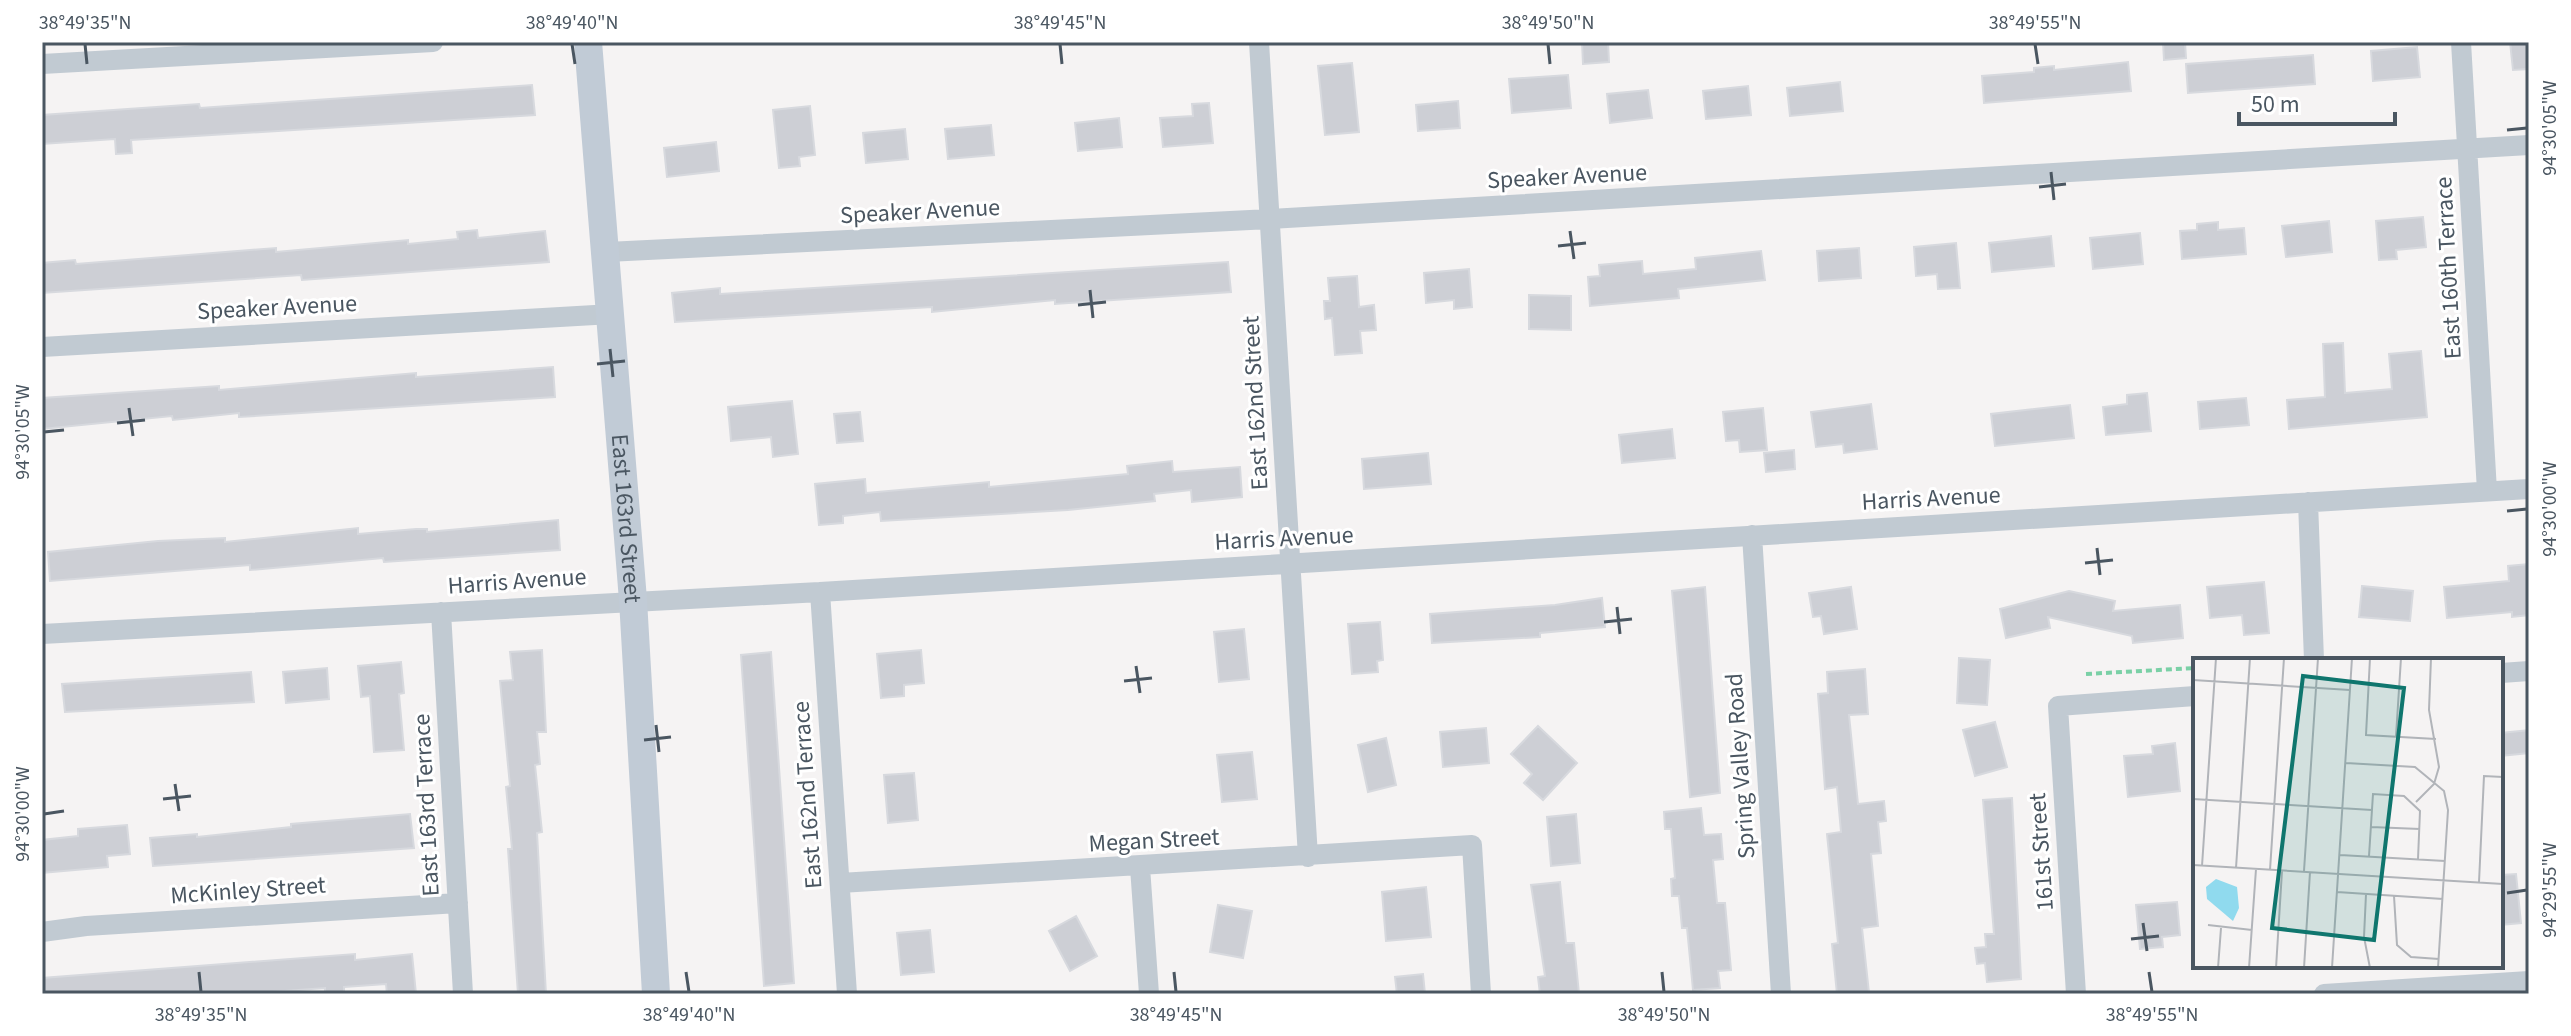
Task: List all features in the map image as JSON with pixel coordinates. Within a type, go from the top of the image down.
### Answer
[{"type":"street","points":[[42,64],[433,42]]},
{"type":"street","name":"East 163rd Street","points":[[588,42],[633,600],[656,994]]},
{"type":"street","name":"East 162nd Street","points":[[1259,42],[1308,857]]},
{"type":"street","name":"East 160th Terrace","points":[[2461,42],[2487,491]]},
{"type":"street","name":"Speaker Avenue","points":[[607,252],[1270,219],[2529,145]]},
{"type":"street","name":"Speaker Avenue","points":[[42,347],[612,314]]},
{"type":"street","name":"Harris Avenue","points":[[42,634],[820,592],[2529,489]]},
{"type":"street","points":[[2308,502],[2314,658]]},
{"type":"street","name":"Spring Valley Road","points":[[1752,535],[1781,994]]},
{"type":"street","name":"East 162nd Terrace","points":[[820,592],[847,994]]},
{"type":"street","name":"East 163rd Terrace","points":[[441,612],[463,994]]},
{"type":"street","points":[[2503,673],[2529,671]]},
{"type":"street","name":"161st Street","points":[[2076,994],[2058,706],[2193,696]]},
{"type":"street","name":"Megan Street","points":[[840,883],[1472,845],[1481,994]]},
{"type":"street","points":[[1140,867],[1149,994]]},
{"type":"street","name":"McKinley Street","points":[[42,932],[86,926],[458,903]]},
{"type":"street","points":[[2324,994],[2529,981]]},
{"type":"path","points":[[2086,674],[2193,668]]},
{"type":"building","points":[[1582,42],[1608,42],[1609,62],[1583,64]]},
{"type":"building","points":[[2163,42],[2185,42],[2186,58],[2164,60]]},
{"type":"building","points":[[2510,42],[2529,42],[2529,69],[2513,70]]},
{"type":"building","points":[[2417,47],[2420,77],[2373,81],[2371,51]]},
{"type":"building","points":[[2313,55],[2315,84],[2188,93],[2186,64]]},
{"type":"building","points":[[2128,62],[2131,91],[1984,103],[1982,76],[2034,72],[2034,68],[2054,66],[2054,70]]},
{"type":"building","points":[[1352,63],[1359,132],[1325,135],[1318,66]]},
{"type":"building","points":[[1568,75],[1571,108],[1512,113],[1509,79]]},
{"type":"building","points":[[1840,82],[1843,111],[1790,116],[1787,88]]},
{"type":"building","points":[[532,85],[535,115],[131,140],[132,153],[116,154],[115,139],[42,144],[42,115],[199,104],[200,108]]},
{"type":"building","points":[[1748,86],[1751,115],[1706,119],[1703,91]]},
{"type":"building","points":[[1648,90],[1652,118],[1610,123],[1607,94]]},
{"type":"building","points":[[1458,101],[1460,128],[1418,131],[1416,105]]},
{"type":"building","points":[[1209,103],[1213,143],[1163,147],[1160,118],[1193,116],[1192,104]]},
{"type":"building","points":[[810,106],[815,155],[799,157],[800,166],[779,168],[773,110]]},
{"type":"building","points":[[1119,118],[1122,147],[1078,151],[1075,123]]},
{"type":"building","points":[[991,125],[994,155],[948,159],[945,129]]},
{"type":"building","points":[[905,129],[908,159],[866,163],[863,133]]},
{"type":"building","points":[[716,142],[719,171],[667,177],[664,148]]},
{"type":"building","points":[[2423,217],[2426,247],[2396,250],[2397,259],[2379,260],[2376,221]]},
{"type":"building","points":[[2329,221],[2332,252],[2286,257],[2282,226]]},
{"type":"building","points":[[2218,222],[2218,230],[2244,228],[2246,254],[2182,259],[2180,231],[2197,230],[2197,224]]},
{"type":"building","points":[[477,230],[478,238],[545,231],[549,262],[302,280],[301,275],[42,293],[42,263],[75,260],[76,264],[276,248],[276,252],[408,240],[408,244],[458,239],[457,232]]},
{"type":"building","points":[[2140,233],[2143,264],[2093,269],[2090,238]]},
{"type":"building","points":[[2051,236],[2054,266],[1992,272],[1989,243]]},
{"type":"building","points":[[1956,243],[1960,288],[1938,289],[1937,274],[1916,276],[1914,247]]},
{"type":"building","points":[[1859,248],[1861,278],[1819,281],[1817,251]]},
{"type":"building","points":[[1761,251],[1765,280],[1678,289],[1679,298],[1590,306],[1588,277],[1600,276],[1599,265],[1642,261],[1643,274],[1696,269],[1695,258]]},
{"type":"building","points":[[1228,262],[1231,292],[1055,304],[1055,300],[932,312],[932,307],[675,322],[672,293],[720,288],[720,294]]},
{"type":"building","points":[[1469,269],[1472,307],[1454,309],[1454,300],[1426,303],[1424,273]]},
{"type":"building","points":[[1357,276],[1359,307],[1374,305],[1376,330],[1360,331],[1362,353],[1335,355],[1332,318],[1325,319],[1324,301],[1330,301],[1328,278]]},
{"type":"building","points":[[1529,295],[1571,296],[1571,330],[1529,329]]},
{"type":"building","points":[[2343,343],[2345,393],[2392,389],[2389,354],[2421,351],[2427,417],[2289,429],[2287,400],[2325,397],[2323,344]]},
{"type":"building","points":[[553,367],[555,397],[239,417],[239,413],[173,420],[172,416],[42,429],[42,398],[219,386],[219,390],[416,373],[416,377]]},
{"type":"building","points":[[2147,393],[2151,431],[2106,435],[2103,407],[2127,404],[2127,395]]},
{"type":"building","points":[[2246,398],[2249,425],[2200,429],[2198,402]]},
{"type":"building","points":[[792,401],[798,454],[773,457],[771,437],[731,441],[728,407]]},
{"type":"building","points":[[1871,404],[1877,449],[1844,453],[1843,444],[1816,447],[1811,412]]},
{"type":"building","points":[[2070,405],[2074,438],[1995,446],[1991,414]]},
{"type":"building","points":[[1763,408],[1767,450],[1740,452],[1739,440],[1726,441],[1723,412]]},
{"type":"building","points":[[860,412],[863,441],[837,443],[834,414]]},
{"type":"building","points":[[1672,429],[1675,458],[1622,463],[1619,435]]},
{"type":"building","points":[[1794,450],[1795,469],[1766,472],[1764,453]]},
{"type":"building","points":[[1428,453],[1431,484],[1364,489],[1362,459]]},
{"type":"building","points":[[1172,461],[1173,472],[1240,467],[1242,497],[1192,502],[1191,490],[1154,494],[1155,501],[1068,510],[881,521],[880,512],[843,516],[843,523],[819,525],[815,484],[865,479],[866,493],[989,482],[989,487],[1128,474],[1127,466]]},
{"type":"building","points":[[558,520],[560,550],[384,562],[383,558],[250,570],[250,565],[50,581],[48,552],[158,541],[225,538],[225,542],[358,528],[358,534],[416,529],[427,529],[427,532]]},
{"type":"building","points":[[2529,564],[2529,615],[2512,617],[2512,612],[2447,618],[2444,587],[2509,581],[2508,566]]},
{"type":"building","points":[[2264,582],[2269,633],[2244,635],[2242,615],[2210,618],[2207,587]]},
{"type":"building","points":[[2362,586],[2413,591],[2410,621],[2359,617]]},
{"type":"building","points":[[1705,587],[1720,793],[1690,797],[1672,591]]},
{"type":"building","points":[[1851,587],[1857,629],[1824,634],[1821,616],[1813,617],[1809,593]]},
{"type":"building","points":[[2069,591],[2115,601],[2113,611],[2180,605],[2183,638],[2133,643],[2132,636],[2048,617],[2050,628],[2006,638],[2000,609]]},
{"type":"building","points":[[1602,598],[1605,627],[1540,633],[1540,637],[1432,643],[1430,614],[1555,605]]},
{"type":"building","points":[[1380,622],[1383,660],[1377,661],[1378,672],[1352,674],[1348,624]]},
{"type":"building","points":[[1244,629],[1249,679],[1219,682],[1214,632]]},
{"type":"building","points":[[542,650],[546,732],[537,732],[540,764],[535,765],[542,832],[537,833],[546,994],[518,994],[508,849],[512,849],[506,787],[510,786],[500,681],[513,680],[510,652]]},
{"type":"building","points":[[921,650],[924,683],[904,685],[904,696],[881,698],[877,654]]},
{"type":"building","points":[[771,652],[794,983],[764,986],[741,655]]},
{"type":"building","points":[[1959,658],[1990,660],[1987,705],[1957,703]]},
{"type":"building","points":[[401,662],[404,693],[399,694],[404,750],[374,752],[370,696],[361,697],[358,666]]},
{"type":"building","points":[[327,668],[329,699],[286,703],[283,672]]},
{"type":"building","points":[[1865,669],[1868,714],[1849,715],[1858,804],[1884,801],[1886,821],[1878,822],[1881,853],[1871,854],[1878,926],[1862,928],[1869,993],[1837,994],[1832,944],[1838,943],[1827,834],[1841,832],[1837,787],[1825,789],[1818,694],[1828,693],[1827,672]]},
{"type":"building","points":[[251,672],[254,702],[65,712],[62,684]]},
{"type":"building","points":[[1995,722],[2007,767],[1975,776],[1963,730]]},
{"type":"building","points":[[1538,726],[1577,763],[1543,800],[1524,783],[1532,774],[1511,754]]},
{"type":"building","points":[[1486,728],[1489,763],[1443,767],[1440,732]]},
{"type":"building","points":[[2529,730],[2529,753],[2503,756],[2503,733]]},
{"type":"building","points":[[1386,738],[1396,785],[1368,792],[1358,745]]},
{"type":"building","points":[[2175,743],[2180,791],[2128,797],[2124,756],[2153,754],[2152,746]]},
{"type":"building","points":[[1252,752],[1257,799],[1222,802],[1217,755]]},
{"type":"building","points":[[914,773],[918,820],[888,823],[884,775]]},
{"type":"building","points":[[2012,798],[2021,979],[1987,982],[1985,963],[1977,964],[1975,948],[1986,947],[1985,934],[1994,934],[1983,800]]},
{"type":"building","points":[[1701,808],[1704,835],[1721,834],[1723,859],[1713,860],[1717,903],[1725,903],[1731,970],[1718,971],[1720,988],[1693,990],[1687,928],[1682,928],[1679,896],[1672,896],[1671,879],[1675,878],[1671,829],[1665,829],[1664,812]]},
{"type":"building","points":[[410,814],[414,848],[153,866],[150,838],[197,834],[197,837],[291,827],[291,824]]},
{"type":"building","points":[[1576,814],[1580,863],[1551,866],[1547,817]]},
{"type":"building","points":[[127,825],[130,854],[107,856],[108,867],[42,873],[42,840],[78,836],[78,829]]},
{"type":"building","points":[[2516,874],[2521,923],[2503,925],[2503,875]]},
{"type":"building","points":[[1560,882],[1566,943],[1574,943],[1579,994],[1540,994],[1538,977],[1545,976],[1531,885]]},
{"type":"building","points":[[1426,887],[1431,937],[1386,941],[1382,892]]},
{"type":"building","points":[[2177,902],[2180,935],[2162,937],[2163,947],[2140,949],[2136,905]]},
{"type":"building","points":[[1218,905],[1252,911],[1243,958],[1210,952]]},
{"type":"building","points":[[1076,916],[1097,956],[1070,971],[1049,931]]},
{"type":"building","points":[[930,930],[934,972],[901,975],[897,933]]},
{"type":"building","points":[[355,954],[355,960],[412,954],[416,994],[387,994],[386,984],[344,987],[344,994],[325,994],[325,988],[245,994],[239,991],[42,994],[42,978]]},
{"type":"building","points":[[1423,974],[1425,994],[1397,994],[1395,977]]}]
